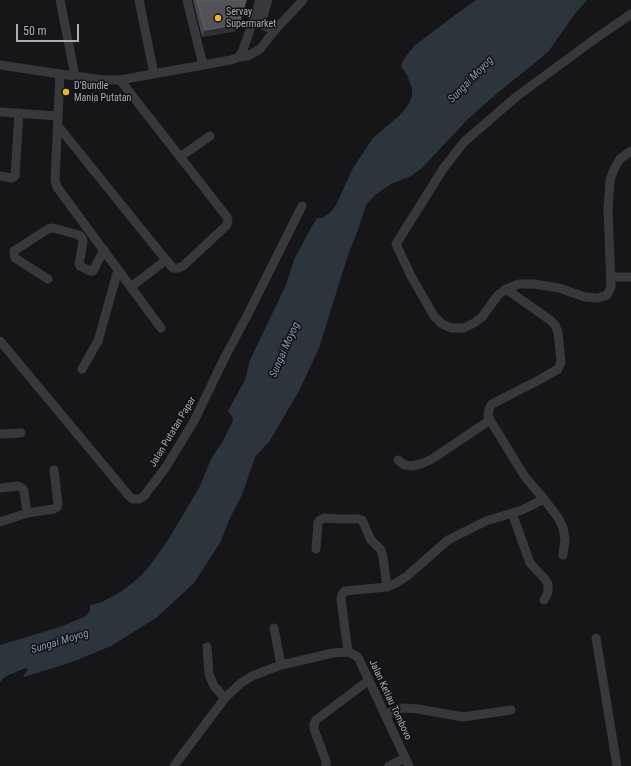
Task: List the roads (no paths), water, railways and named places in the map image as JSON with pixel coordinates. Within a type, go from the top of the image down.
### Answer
[{"type":"street","points":[[60,0],[75,76]]},
{"type":"street","points":[[139,0],[154,74]]},
{"type":"street","points":[[187,0],[203,65]]},
{"type":"street","points":[[239,56],[243,50],[260,0]]},
{"type":"street","points":[[268,0],[261,23],[262,25],[276,30]]},
{"type":"street","points":[[0,65],[75,76],[120,80],[231,60],[239,56],[254,54],[265,44],[303,0]]},
{"type":"street","points":[[631,14],[516,97],[464,142],[443,169],[396,244],[411,276],[434,316],[442,324],[452,328],[464,328],[482,317],[498,295],[506,289],[519,284],[534,284],[559,288],[586,297],[598,298],[607,295],[611,287],[612,277],[608,209],[610,180],[620,159],[631,151]]},
{"type":"street","points":[[60,74],[55,180],[57,187],[161,328]]},
{"type":"street","points":[[58,126],[173,268],[183,266],[227,225],[227,217],[120,80]]},
{"type":"street","points":[[0,112],[58,116]]},
{"type":"street","points":[[0,176],[12,178],[15,176],[19,114]]},
{"type":"street","points":[[180,157],[210,136]]},
{"type":"street","name":"Jalan Putatan Papar","points":[[0,341],[129,496],[133,499],[139,499],[144,496],[166,467],[194,421],[302,206]]},
{"type":"street","points":[[48,279],[15,258],[14,251],[48,229],[53,228],[79,235],[82,238],[83,242],[79,264],[90,271],[93,271],[104,250]]},
{"type":"street","points":[[131,287],[166,260]]},
{"type":"street","points":[[82,369],[98,341],[118,270]]},
{"type":"street","points":[[612,277],[631,277]]},
{"type":"street","points":[[506,289],[555,325],[558,332],[561,362],[558,369],[552,373],[492,404],[489,409],[488,416],[525,477],[559,519],[563,528],[565,539],[563,555]]},
{"type":"street","points":[[398,460],[404,465],[412,466],[421,464],[432,459],[490,420]]},
{"type":"street","points":[[0,434],[21,433]]},
{"type":"street","points":[[0,522],[27,513],[54,509],[57,507],[58,504],[54,470]]},
{"type":"street","points":[[0,488],[18,486],[22,488],[24,491],[27,513]]},
{"type":"street","points":[[174,766],[225,698],[241,683],[281,664],[333,653],[348,652],[341,600],[342,595],[345,592],[350,590],[387,587],[396,583],[407,576],[448,540],[486,521],[512,513],[544,499]]},
{"type":"street","points":[[512,513],[530,563],[548,584],[548,592],[544,600]]},
{"type":"street","points":[[316,549],[318,523],[320,520],[324,518],[362,520],[371,540],[381,550],[387,587]]},
{"type":"street","points":[[274,628],[281,664]]},
{"type":"street","points":[[596,638],[617,766]]},
{"type":"street","points":[[207,647],[209,674],[214,686],[225,698]]},
{"type":"street","name":"Jalan Ketiau Tombovo","points":[[348,652],[358,657],[407,762]]},
{"type":"street","points":[[326,766],[326,761],[314,729],[316,720],[369,680]]},
{"type":"street","points":[[385,714],[403,708],[418,709],[463,717],[511,710]]},
{"type":"street","points":[[389,766],[407,762]]},
{"type":"water","name":"Sungai Moyog","points":[[476,0],[587,0],[574,15],[548,52],[467,120],[422,168],[411,176],[391,184],[375,195],[366,205],[348,255],[319,348],[299,391],[269,442],[255,457],[242,495],[230,518],[220,543],[194,583],[156,618],[111,646],[72,662],[24,677],[23,676],[28,670],[26,668],[6,676],[0,682],[0,645],[60,627],[86,616],[90,611],[90,605],[102,602],[122,591],[141,576],[168,540],[199,488],[211,459],[223,441],[232,423],[233,418],[228,411],[245,380],[250,360],[286,285],[294,260],[308,233],[317,218],[322,218],[330,213],[336,205],[353,168],[373,138],[401,114],[409,104],[412,96],[412,88],[407,75],[401,66],[404,59],[414,46]]},
{"type":"place","name":"Servay Supermarket","points":[[218,18]]},
{"type":"place","name":"D'Bundle Mania Putatan","points":[[66,92]]}]
